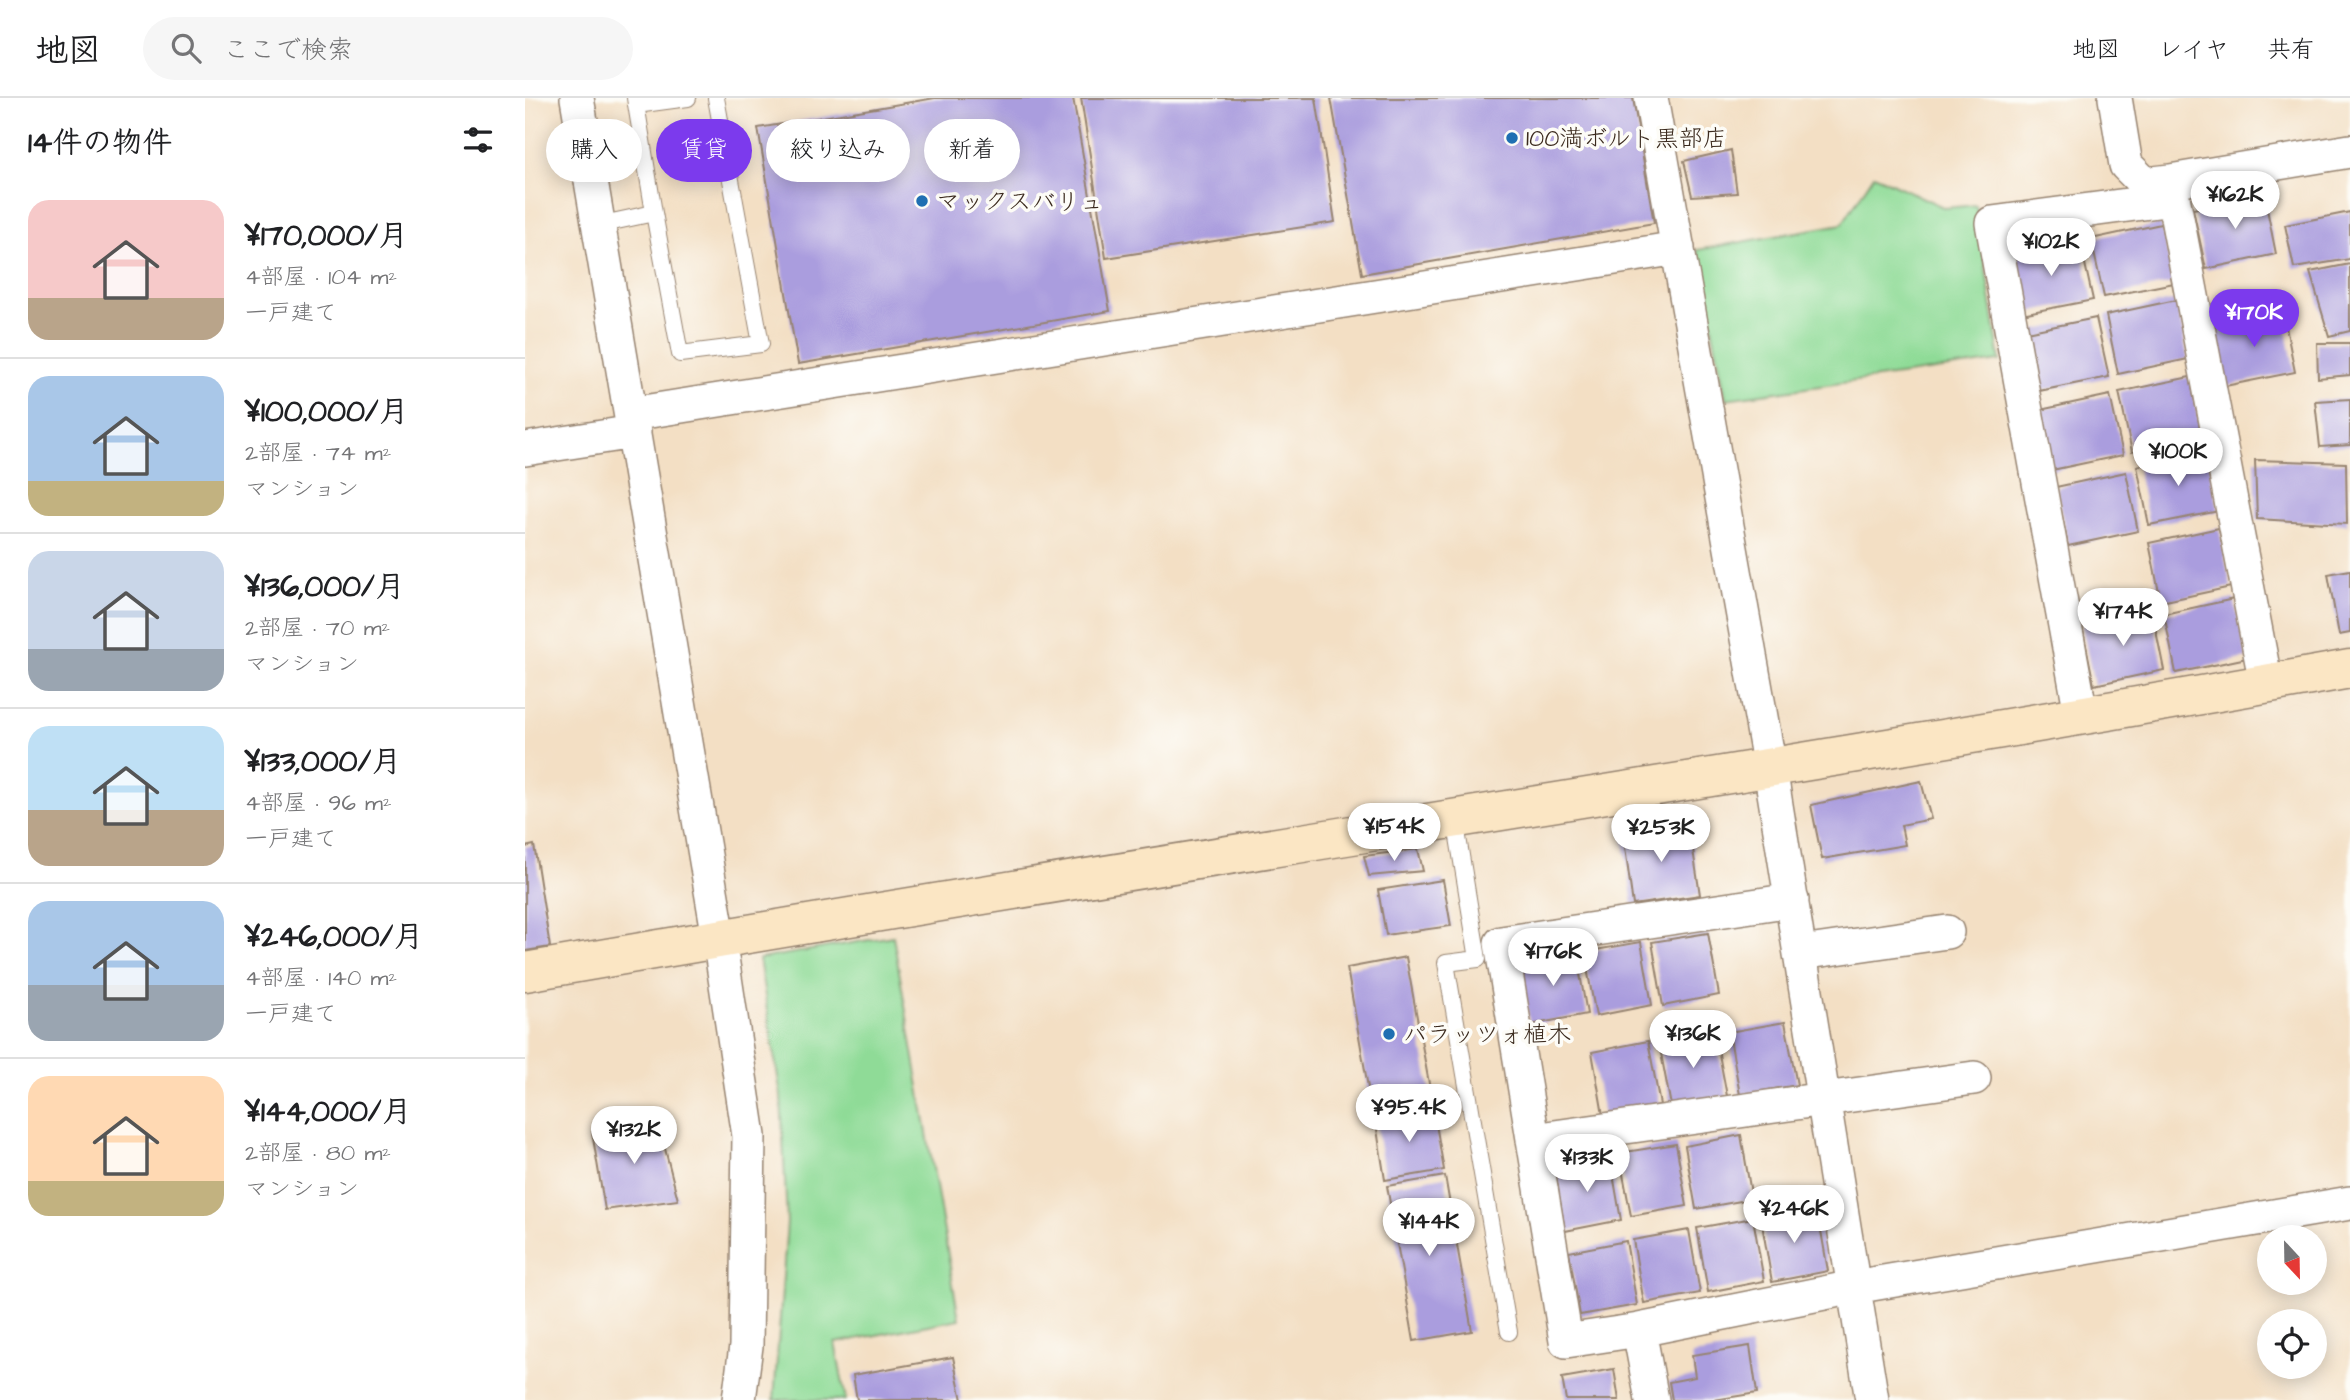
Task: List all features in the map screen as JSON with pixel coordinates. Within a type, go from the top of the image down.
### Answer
[{"type":"street","points":[[577,98],[719,938],[749,1136],[746,1346],[739,1400]]},
{"type":"street","points":[[1651,98],[1793,900],[1873,1400]]},
{"type":"street","points":[[2115,98],[2126,164],[2145,184],[2172,190]]},
{"type":"street","points":[[2081,714],[1992,223],[2172,190],[2350,151]]},
{"type":"street","points":[[2172,190],[2266,684]]},
{"type":"street","points":[[525,449],[632,423],[1678,248]]},
{"type":"street","points":[[525,972],[719,938],[1770,768],[2350,669]]},
{"type":"street","points":[[1793,900],[1501,943],[1566,1342],[1854,1287],[2350,1203]]},
{"type":"street","points":[[1801,953],[1947,932]]},
{"type":"street","points":[[1532,1140],[1974,1078]]},
{"type":"street","points":[[1639,1330],[1652,1400]]},
{"type":"lane","points":[[688,98],[635,101],[680,354],[761,344],[716,98]]},
{"type":"lane","points":[[598,225],[654,214]]},
{"type":"lane","points":[[1455,819],[1478,959],[1446,963],[1509,1332]]},
{"type":"green space","points":[[1874,175],[1945,208],[1976,205],[2000,361],[1726,399],[1697,250],[1842,224]]},
{"type":"green space","points":[[893,936],[959,1319],[835,1343],[846,1400],[774,1400],[787,1222],[781,1096],[759,959]]},
{"type":"building","points":[[935,98],[1073,98],[1110,311],[798,364],[767,182],[910,182],[910,119],[811,119]]},
{"type":"building","points":[[1081,98],[1316,98],[1335,222],[1106,258]]},
{"type":"building","points":[[1331,98],[1633,98],[1654,223],[1362,274]]},
{"type":"building","points":[[766,127],[766,175],[758,128]]},
{"type":"building","points":[[1731,150],[1737,193],[1692,196],[1684,161]]},
{"type":"building","points":[[2264,194],[2276,254],[2206,269],[2193,209]]},
{"type":"building","points":[[2350,212],[2350,259],[2294,268],[2285,225]]},
{"type":"building","points":[[2161,224],[2174,283],[2104,297],[2091,239]]},
{"type":"building","points":[[2080,241],[2093,300],[2022,314],[2010,256]]},
{"type":"building","points":[[2350,264],[2350,331],[2329,336],[2310,272]]},
{"type":"building","points":[[2176,300],[2188,359],[2118,374],[2106,315]]},
{"type":"building","points":[[2283,312],[2295,372],[2225,386],[2212,327]]},
{"type":"building","points":[[2096,318],[2109,377],[2039,391],[2026,332]]},
{"type":"building","points":[[2317,343],[2350,343],[2350,375],[2318,378]]},
{"type":"building","points":[[2190,377],[2202,437],[2132,452],[2119,392]]},
{"type":"building","points":[[2110,395],[2123,455],[2052,470],[2040,410]]},
{"type":"building","points":[[2350,399],[2350,445],[2320,447],[2315,401]]},
{"type":"building","points":[[2207,451],[2219,511],[2149,525],[2137,466]]},
{"type":"building","points":[[2255,460],[2346,463],[2347,524],[2257,519]]},
{"type":"building","points":[[2126,472],[2138,531],[2068,546],[2056,487]]},
{"type":"building","points":[[2219,528],[2231,587],[2161,602],[2149,543]]},
{"type":"building","points":[[2350,570],[2350,633],[2339,635],[2328,574]]},
{"type":"building","points":[[2234,599],[2247,658],[2176,673],[2164,614]]},
{"type":"building","points":[[2152,611],[2164,670],[2094,685],[2082,626]]},
{"type":"building","points":[[1921,781],[1931,819],[1901,825],[1905,845],[1822,859],[1811,805]]},
{"type":"building","points":[[1689,824],[1700,895],[1633,905],[1623,833]]},
{"type":"building","points":[[534,845],[550,947],[525,951],[525,847]]},
{"type":"building","points":[[1418,849],[1423,871],[1369,876],[1364,856]]},
{"type":"building","points":[[1443,880],[1451,926],[1386,935],[1378,890]]},
{"type":"building","points":[[1708,933],[1719,995],[1663,1006],[1652,942]]},
{"type":"building","points":[[1641,942],[1652,1005],[1596,1016],[1584,952]]},
{"type":"building","points":[[1576,951],[1587,1014],[1530,1025],[1519,961]]},
{"type":"building","name":"パラッツォ植木","points":[[1406,957],[1432,1100],[1372,1110],[1347,968]]},
{"type":"building","points":[[1785,1022],[1797,1085],[1740,1095],[1729,1032]]},
{"type":"building","points":[[1715,1033],[1727,1096],[1671,1106],[1659,1043]]},
{"type":"building","points":[[1648,1041],[1660,1105],[1603,1115],[1592,1052]]},
{"type":"building","points":[[1433,1107],[1444,1170],[1385,1180],[1375,1117]]},
{"type":"building","points":[[658,1121],[678,1200],[605,1210],[592,1132]]},
{"type":"building","points":[[1741,1135],[1752,1199],[1696,1209],[1685,1146]]},
{"type":"building","points":[[1676,1144],[1687,1206],[1631,1216],[1619,1153]]},
{"type":"building","points":[[1610,1157],[1621,1220],[1565,1231],[1554,1167]]},
{"type":"building","points":[[1445,1176],[1472,1331],[1414,1341],[1387,1186]]},
{"type":"building","points":[[1817,1208],[1828,1271],[1772,1282],[1761,1218]]},
{"type":"building","points":[[1753,1218],[1764,1281],[1708,1292],[1697,1228]]},
{"type":"building","points":[[1689,1230],[1700,1293],[1644,1303],[1633,1240]]},
{"type":"building","points":[[1626,1241],[1637,1305],[1580,1315],[1569,1252]]},
{"type":"building","points":[[1750,1346],[1757,1393],[1714,1400],[1672,1400],[1669,1382],[1695,1377],[1692,1355]]},
{"type":"building","points":[[953,1357],[962,1400],[857,1400],[853,1375]]},
{"type":"building","points":[[1614,1369],[1619,1400],[1566,1400],[1562,1378]]},
{"type":"place","name":"100満ボルト黒部店","points":[[1512,138]]},
{"type":"place","name":"マックスバリュ","points":[[922,201]]},
{"type":"place","name":"パラッツォ植木","points":[[1389,1034]]}]
